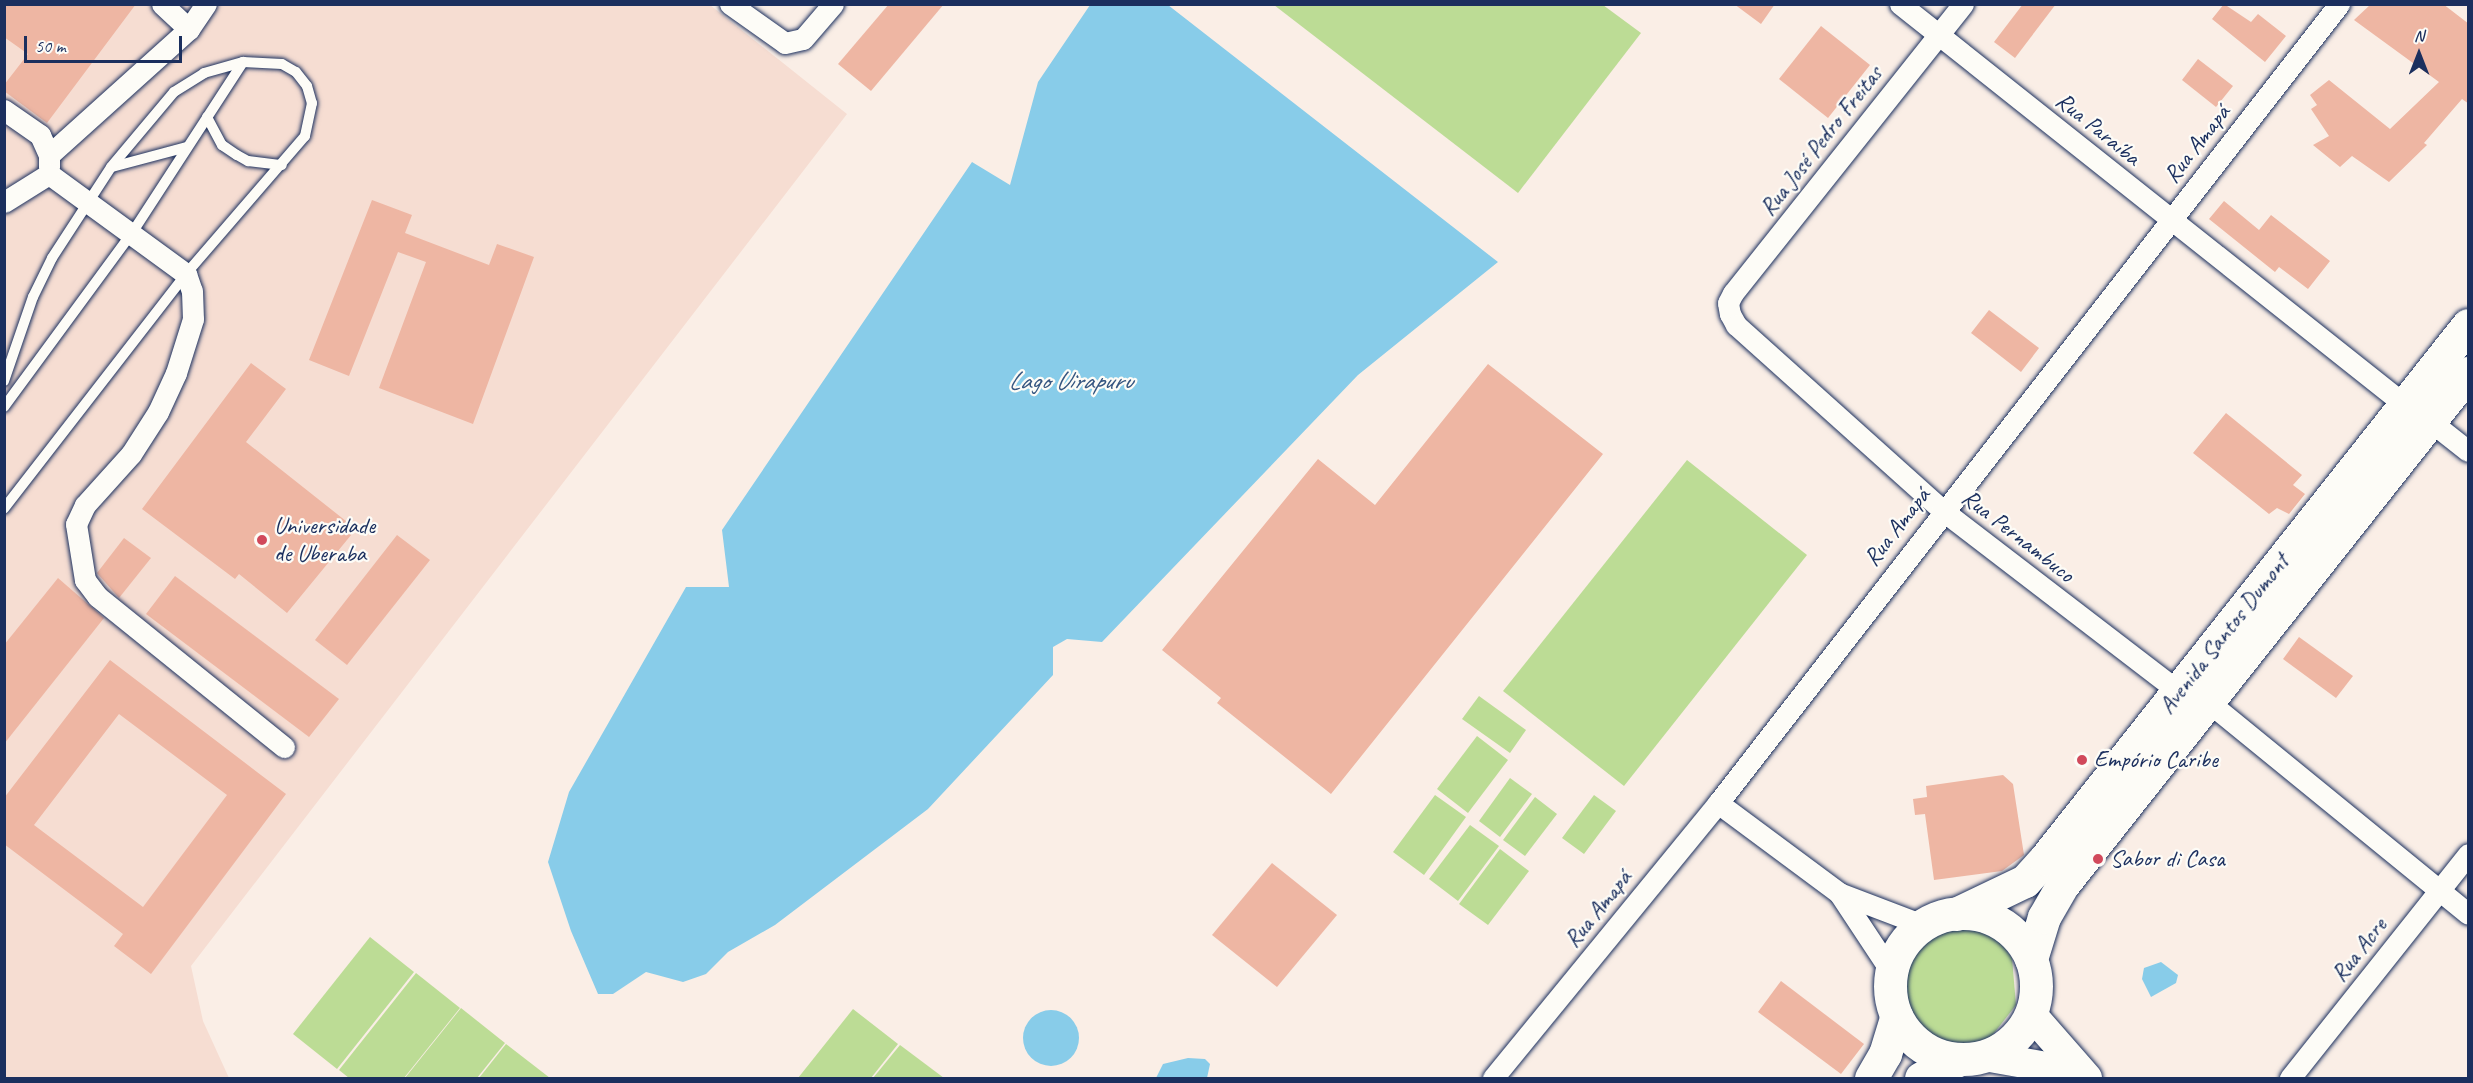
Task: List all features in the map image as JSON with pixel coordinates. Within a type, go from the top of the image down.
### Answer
[{"type":"main road","name":"Avenida Santos Dumont","points":[[1920,924],[1956,914],[2025,881],[2192,696],[2418,413],[2469,325]]},
{"type":"main road","name":"Avenida Santos Dumont","points":[[2418,413],[2469,373]]},
{"type":"main road","name":"Avenida Santos Dumont","points":[[2031,959],[2044,917],[2061,887],[2192,696]]},
{"type":"main road","name":"Avenida Santos Dumont","points":[[1921,1078],[1975,1058],[2017,1035],[2031,1014],[2036,978],[2031,959],[2019,939],[2001,924],[1980,915],[1956,914]]},
{"type":"main road","points":[[1871,1078],[1885,1054],[1896,1017],[1890,970],[1901,947],[1920,924]]},
{"type":"main road","points":[[1896,1017],[1922,1047],[1975,1058]]},
{"type":"street","points":[[162,4],[189,29]]},
{"type":"street","points":[[4,202],[49,164],[189,29],[206,4]]},
{"type":"street","points":[[730,4],[777,40],[794,43],[810,33],[833,4]]},
{"type":"street","name":"Rua Paraíba","points":[[1900,4],[2469,451]]},
{"type":"street","name":"Rua José Pedro Freitas","points":[[1730,314],[1728,303],[1733,292],[1963,4]]},
{"type":"street","name":"Rua Amapá","points":[[1493,1078],[1718,803],[1942,510],[2339,4]]},
{"type":"street","points":[[4,110],[40,135],[49,164],[87,200],[186,274],[192,291],[192,320],[176,373],[131,454],[85,505],[76,524],[85,580],[99,597],[284,747]]},
{"type":"street","name":"Rua Pernambuco","points":[[1730,314],[1736,325],[1942,510],[2192,696],[2469,914]]},
{"type":"street","points":[[1718,803],[1839,893],[1920,924]]},
{"type":"street","name":"Rua Acre","points":[[2290,1078],[2469,854]]},
{"type":"street","points":[[1839,893],[1890,970]]},
{"type":"street","points":[[2031,1014],[2084,1076]]},
{"type":"street","points":[[1975,1058],[2084,1076]]},
{"type":"lane","points":[[4,407],[132,233],[243,62]]},
{"type":"lane","points":[[4,381],[33,297],[87,200],[111,167],[174,92],[204,73],[243,62],[282,64],[296,72],[307,86],[311,119],[305,136],[186,274],[4,509]]},
{"type":"lane","points":[[207,117],[222,145],[237,155],[248,161],[282,165]]},
{"type":"lane","points":[[111,167],[187,147]]},
{"type":"shaded area","name":"Universidade de Uberaba","points":[[5,5],[710,5],[847,114],[191,966],[203,1021],[229,1078],[5,1078]]},
{"type":"green space","points":[[1274,5],[1603,5],[1641,33],[1518,193]]},
{"type":"green space","points":[[1687,460],[1807,555],[1624,786],[1503,691]]},
{"type":"green space","points":[[1479,696],[1526,730],[1510,753],[1462,719]]},
{"type":"green space","points":[[1477,736],[1508,760],[1468,813],[1437,789]]},
{"type":"green space","points":[[1510,778],[1532,794],[1500,837],[1479,821]]},
{"type":"green space","points":[[1435,795],[1466,817],[1424,875],[1393,852]]},
{"type":"green space","points":[[1594,795],[1616,811],[1584,854],[1562,838]]},
{"type":"green space","points":[[1535,797],[1557,814],[1525,856],[1503,840]]},
{"type":"green space","points":[[1470,825],[1499,846],[1458,901],[1429,879]]},
{"type":"green space","points":[[1500,849],[1529,871],[1488,925],[1459,904]]},
{"type":"green space","points":[[1967,924],[1995,934],[2012,958],[2016,1005],[1988,1041],[1953,1046],[1917,1034],[1903,1011],[1899,966],[1928,929]]},
{"type":"green space","points":[[370,937],[414,972],[337,1069],[293,1034]]},
{"type":"green space","points":[[416,973],[460,1008],[404,1078],[349,1078],[339,1070]]},
{"type":"green space","points":[[461,1008],[505,1043],[477,1078],[405,1078]]},
{"type":"green space","points":[[853,1009],[898,1044],[871,1078],[798,1078]]},
{"type":"green space","points":[[506,1044],[550,1078],[479,1078]]},
{"type":"green space","points":[[900,1045],[944,1078],[873,1078]]},
{"type":"water","name":"Lago Uirapuru","points":[[1090,5],[1168,5],[1498,262],[1358,375],[1102,642],[1067,639],[1053,647],[1053,675],[928,809],[775,925],[728,952],[706,974],[683,982],[646,972],[613,994],[598,994],[571,931],[548,862],[569,792],[686,587],[729,587],[722,530],[972,162],[1010,185],[1038,82]]},
{"type":"water","points":[[2161,962],[2178,975],[2176,983],[2151,997],[2142,979],[2144,968]]},
{"type":"water","points":[[1051,1010],[1062,1012],[1071,1018],[1077,1027],[1079,1038],[1077,1049],[1071,1058],[1062,1064],[1051,1066],[1040,1064],[1031,1058],[1025,1049],[1023,1038],[1025,1027],[1031,1018],[1040,1012]]},
{"type":"water","points":[[1188,1058],[1205,1059],[1210,1064],[1207,1078],[1156,1078],[1163,1064]]},
{"type":"building","points":[[4,4],[136,4],[47,123],[4,91],[4,85],[28,54],[4,37]]},
{"type":"building","points":[[889,4],[944,4],[871,91],[838,64]]},
{"type":"building","points":[[1734,4],[1775,4],[1761,24]]},
{"type":"building","points":[[2023,4],[2056,4],[2015,58],[1994,42]]},
{"type":"building","points":[[2224,4],[2251,22],[2258,14],[2286,36],[2265,62],[2212,19]]},
{"type":"building","points":[[2371,4],[2443,4],[2469,24],[2469,104],[2462,99],[2424,143],[2427,145],[2389,182],[2352,156],[2340,167],[2313,145],[2329,136],[2311,109],[2317,105],[2310,95],[2329,80],[2390,129],[2439,82],[2354,20]]},
{"type":"building","points":[[1821,26],[1870,65],[1828,118],[1779,79]]},
{"type":"building","points":[[2198,59],[2233,86],[2216,107],[2182,80]]},
{"type":"building","points":[[372,200],[412,215],[405,233],[489,265],[497,244],[534,257],[473,424],[379,388],[426,262],[398,252],[349,376],[309,360]]},
{"type":"building","points":[[2224,201],[2259,230],[2271,215],[2330,261],[2308,289],[2279,267],[2275,272],[2209,219]]},
{"type":"building","points":[[1989,310],[2039,348],[2021,372],[1971,333]]},
{"type":"building","points":[[251,363],[286,389],[246,442],[356,529],[287,613],[239,574],[235,579],[142,509]]},
{"type":"building","points":[[1488,364],[1603,454],[1331,794],[1217,703],[1221,698],[1162,650],[1318,459],[1375,505]]},
{"type":"building","points":[[2226,413],[2302,475],[2293,485],[2305,494],[2289,514],[2277,508],[2269,514],[2193,453]]},
{"type":"building","points":[[397,535],[430,560],[347,665],[315,640]]},
{"type":"building","points":[[124,538],[151,558],[119,598],[97,573]]},
{"type":"building","points":[[175,576],[339,699],[309,737],[146,614]]},
{"type":"building","points":[[58,578],[104,618],[4,744],[4,645]]},
{"type":"building","points":[[2299,637],[2353,676],[2336,698],[2283,659]]},
{"type":"building","points":[[110,660],[286,794],[151,974],[114,946],[123,934],[4,844],[4,798]],"holes":[[[119,714],[227,795],[143,907],[34,825]]]},
{"type":"building","points":[[2003,775],[2013,784],[2024,855],[2002,871],[1934,880],[1925,814],[1915,815],[1913,799],[1927,797],[1926,786]]},
{"type":"building","points":[[1272,863],[1337,915],[1277,987],[1212,935]]},
{"type":"building","points":[[1781,981],[1864,1044],[1841,1074],[1758,1012]]},
{"type":"place","name":"Universidade de Uberaba","points":[[262,540]]},
{"type":"place","name":"Empório Caribe","points":[[2082,760]]},
{"type":"place","name":"Sabor di Casa","points":[[2098,859]]}]
